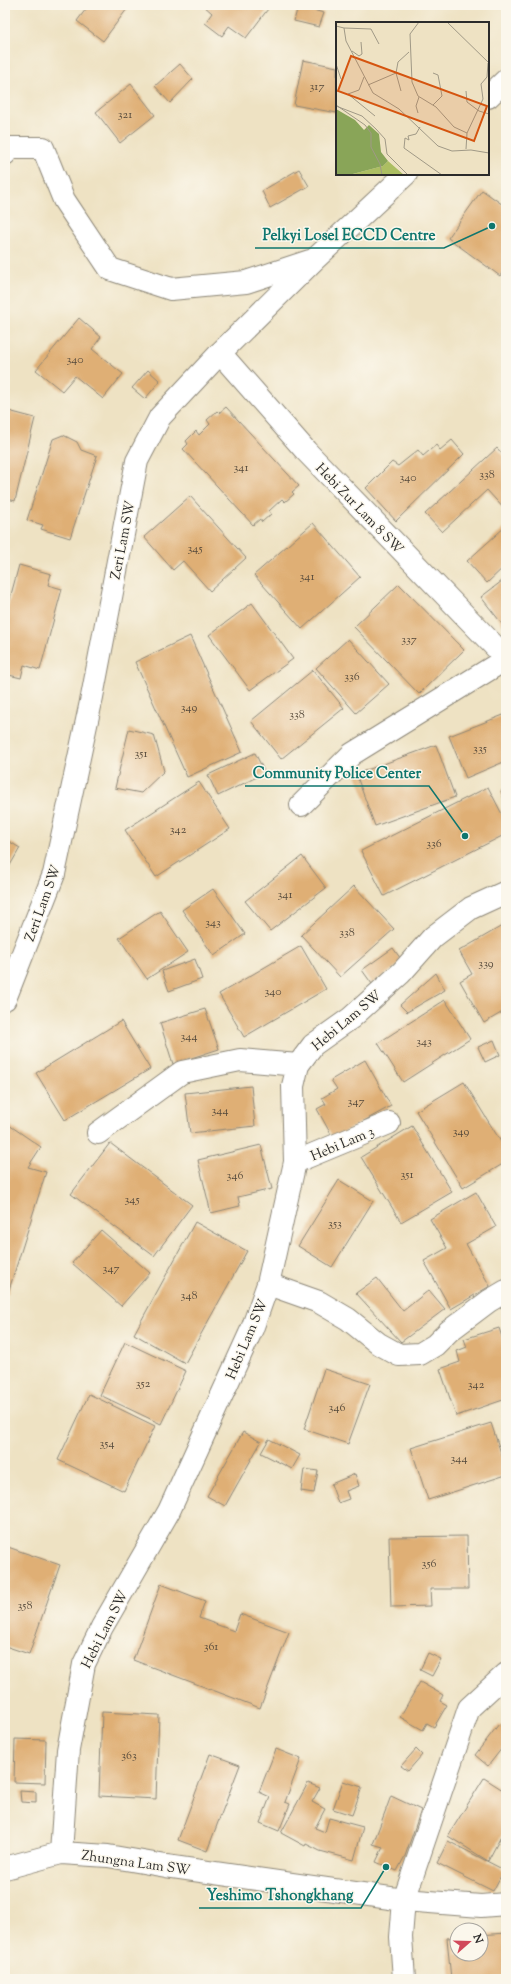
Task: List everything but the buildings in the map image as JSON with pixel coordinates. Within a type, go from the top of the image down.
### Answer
[{"type":"street","points":[[489,95],[506,80]]},
{"type":"street","points":[[5,154],[10,148],[43,148],[64,200],[110,269],[171,289],[246,282],[315,259]]},
{"type":"street","name":"Zeri Lam SW","points":[[5,999],[54,874],[92,697],[137,461],[160,417],[220,353],[315,259],[405,175]]},
{"type":"street","name":"Hebi Zur Lam 8 SW","points":[[220,353],[306,451],[506,658]]},
{"type":"street","points":[[302,805],[352,754],[506,658]]},
{"type":"street","name":"Hebi Lam SW","points":[[61,1853],[68,1750],[84,1664],[102,1627],[169,1511],[252,1329],[268,1284],[295,1162],[293,1086],[298,1065],[313,1045],[351,1018],[401,973],[433,937],[471,908],[506,892]]},
{"type":"street","points":[[98,1133],[182,1072],[240,1060],[298,1065]]},
{"type":"street","name":"Hebi Lam 3","points":[[295,1162],[390,1123]]},
{"type":"street","points":[[268,1284],[319,1302],[348,1319],[379,1344],[399,1355],[420,1354],[435,1345],[450,1331],[489,1301],[506,1291]]},
{"type":"street","points":[[404,1979],[401,1937],[404,1900],[469,1708],[506,1674]]},
{"type":"street","name":"Zhungna Lam SW","points":[[5,1868],[61,1853],[108,1856],[166,1866],[404,1900],[481,1906],[506,1904]]},
{"type":"place","name":"Pelkyi Losel ECCD Centre","points":[[492,226]]},
{"type":"place","name":"Community Police Center","points":[[465,836]]},
{"type":"place","name":"Yeshimo Tshongkhang","points":[[386,1867]]}]
